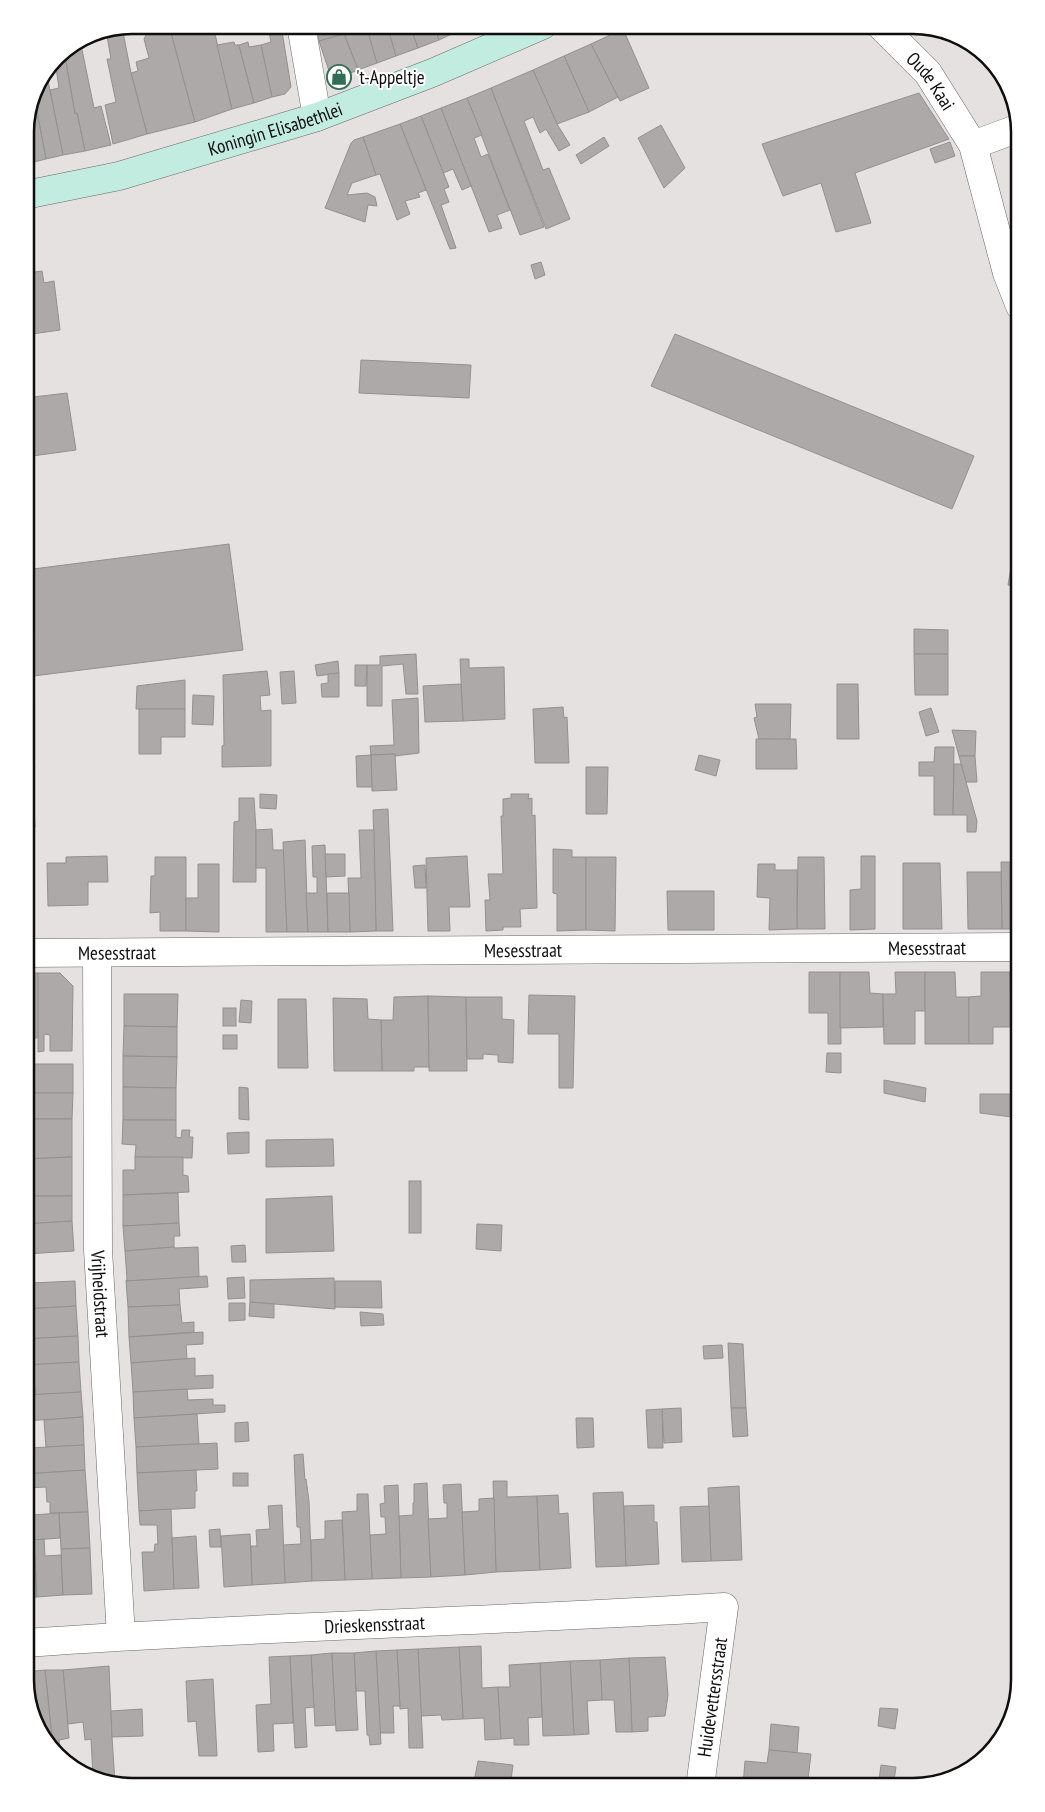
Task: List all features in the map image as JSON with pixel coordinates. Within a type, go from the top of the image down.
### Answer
[{"type":"street","points":[[303,34],[317,117]]},
{"type":"street","name":"Koningin Elisabethlei","points":[[34,193],[118,176],[317,117],[432,73],[523,34]]},
{"type":"street","name":"Oude Kaai","points":[[889,34],[928,73],[973,145],[1011,283]]},
{"type":"street","points":[[973,145],[1011,131]]},
{"type":"street","name":"Mesesstraat","points":[[34,953],[1011,947]]},
{"type":"street","name":"Vrijheidstraat","points":[[97,953],[98,1250],[121,1636]]},
{"type":"street","name":"Drieskensstraat","points":[[34,1641],[724,1607]]},
{"type":"street","name":"Huidevettersstraat","points":[[701,1778],[724,1607]]},
{"type":"building","points":[[123,34],[131,73],[147,134],[113,144],[105,105],[116,102],[107,59],[111,59],[107,37]]},
{"type":"building","points":[[146,34],[171,34],[195,122],[147,134],[131,73],[138,71],[136,62],[149,58],[144,39]]},
{"type":"building","points":[[171,34],[215,34],[232,109],[195,122]]},
{"type":"building","points":[[269,34],[282,34],[291,87],[285,94],[272,97],[261,45],[271,42]]},
{"type":"building","points":[[318,34],[344,34],[319,41]]},
{"type":"building","points":[[344,34],[369,34],[377,63],[358,70]]},
{"type":"building","points":[[344,34],[358,70],[338,78],[330,74],[319,41]]},
{"type":"building","points":[[369,34],[390,34],[396,56],[377,63]]},
{"type":"building","points":[[390,34],[413,34],[418,48],[396,56]]},
{"type":"building","points":[[413,34],[437,34],[439,40],[418,48]]},
{"type":"building","points":[[437,34],[452,34],[439,40]]},
{"type":"building","points":[[612,34],[625,34],[649,88],[620,101],[591,44]]},
{"type":"building","points":[[234,42],[235,45],[239,45],[254,103],[232,109],[217,45]]},
{"type":"building","points":[[248,42],[249,47],[261,45],[272,97],[254,103],[239,45]]},
{"type":"building","points":[[591,44],[618,97],[589,112],[564,56]]},
{"type":"building","points":[[82,48],[94,108],[101,106],[111,145],[85,151],[77,113],[75,114],[65,59]]},
{"type":"building","points":[[564,56],[589,112],[557,124],[533,70]]},
{"type":"building","points":[[65,59],[75,114],[77,113],[85,151],[63,155],[50,90],[59,88],[56,69]]},
{"type":"building","points":[[533,70],[557,124],[570,145],[559,151],[546,129],[540,133],[533,117],[524,121],[543,170],[549,168],[570,219],[546,229],[491,88]]},
{"type":"building","points":[[48,81],[63,155],[46,159],[36,109],[41,94]]},
{"type":"building","points":[[491,88],[544,227],[520,235],[467,98]]},
{"type":"building","points":[[919,93],[949,139],[855,173],[871,223],[836,232],[821,183],[783,196],[762,144]]},
{"type":"building","points":[[467,98],[482,135],[474,138],[481,157],[488,154],[510,210],[497,215],[502,228],[489,232],[441,108]]},
{"type":"building","points":[[441,108],[471,186],[462,190],[453,169],[443,173],[421,116]]},
{"type":"building","points":[[36,109],[46,159],[34,162],[34,125]]},
{"type":"building","points":[[421,116],[449,187],[444,189],[449,202],[441,205],[456,248],[450,249],[400,124]]},
{"type":"building","points":[[400,124],[426,190],[418,193],[420,197],[405,201],[410,214],[397,220],[380,174],[376,175],[363,137]]},
{"type":"building","points":[[661,125],[685,168],[664,188],[638,138]]},
{"type":"building","points":[[363,137],[376,175],[352,183],[347,195],[367,193],[375,197],[377,206],[368,205],[365,222],[325,208],[351,143]]},
{"type":"building","points":[[604,137],[609,146],[581,164],[576,155]]},
{"type":"building","points":[[950,142],[955,156],[935,163],[930,149]]},
{"type":"building","points":[[541,262],[545,275],[535,279],[531,265]]},
{"type":"building","points":[[34,267],[35,272],[42,271],[44,283],[54,281],[60,330],[34,334]]},
{"type":"building","points":[[675,334],[974,456],[952,509],[651,386]]},
{"type":"building","points":[[361,360],[471,365],[469,398],[359,393]]},
{"type":"building","points":[[67,393],[76,450],[34,456],[34,397]]},
{"type":"building","points":[[229,544],[243,650],[34,676],[34,569]]},
{"type":"building","points":[[1011,568],[1011,586],[1008,585]]},
{"type":"building","points":[[914,629],[948,630],[948,654],[914,654]]},
{"type":"building","points":[[416,654],[418,694],[406,694],[403,664],[382,666],[382,706],[367,706],[367,665],[380,665],[380,656]]},
{"type":"building","points":[[914,654],[948,654],[948,695],[915,695]]},
{"type":"building","points":[[460,659],[469,659],[469,668],[504,667],[505,719],[463,721]]},
{"type":"building","points":[[338,661],[339,673],[317,676],[315,665]]},
{"type":"building","points":[[355,665],[367,665],[366,686],[355,686]]},
{"type":"building","points":[[267,671],[270,695],[260,696],[261,711],[271,710],[271,766],[222,767],[222,746],[224,745],[223,675]]},
{"type":"building","points":[[294,671],[296,703],[282,704],[280,672]]},
{"type":"building","points":[[339,673],[339,697],[322,697],[321,684],[328,683],[328,674]]},
{"type":"building","points":[[185,680],[185,709],[136,709],[137,686]]},
{"type":"building","points":[[461,684],[463,721],[425,722],[423,686]]},
{"type":"building","points":[[837,684],[858,684],[859,739],[837,739]]},
{"type":"building","points":[[193,695],[214,696],[213,725],[192,724]]},
{"type":"building","points":[[418,698],[419,753],[395,756],[395,754],[371,755],[370,746],[394,745],[392,700]]},
{"type":"building","points":[[755,704],[791,704],[790,740],[759,739],[754,718],[757,717]]},
{"type":"building","points":[[563,707],[564,718],[567,717],[569,763],[535,763],[533,709]]},
{"type":"building","points":[[931,708],[939,732],[926,736],[919,712]]},
{"type":"building","points":[[139,709],[185,709],[185,737],[161,737],[161,754],[139,754]]},
{"type":"building","points":[[952,730],[976,731],[975,756],[959,756]]},
{"type":"building","points":[[756,739],[796,739],[797,769],[756,769]]},
{"type":"building","points":[[935,747],[954,747],[953,815],[934,815],[934,776],[919,776],[919,762],[934,762]]},
{"type":"building","points":[[395,754],[397,790],[372,791],[371,755]]},
{"type":"building","points":[[371,755],[372,787],[357,787],[356,756]]},
{"type":"building","points":[[699,755],[720,760],[716,776],[695,770]]},
{"type":"building","points":[[959,756],[975,756],[977,782],[966,782]]},
{"type":"building","points":[[954,764],[961,764],[977,821],[976,832],[967,832],[967,815],[953,815]]},
{"type":"building","points":[[586,767],[608,767],[607,814],[586,814]]},
{"type":"building","points":[[260,794],[277,795],[276,809],[260,808]]},
{"type":"building","points":[[511,794],[529,794],[528,799],[532,798],[532,816],[535,815],[537,908],[520,909],[521,927],[503,927],[503,930],[486,931],[485,900],[490,900],[488,874],[503,874],[501,816],[503,816],[503,799],[511,798]]},
{"type":"building","points":[[239,798],[254,798],[256,882],[233,882],[234,822],[239,821]]},
{"type":"building","points":[[388,809],[393,931],[376,931],[373,810]]},
{"type":"building","points":[[272,829],[273,850],[284,850],[287,932],[266,932],[266,868],[256,868],[256,830]]},
{"type":"building","points":[[359,830],[374,830],[376,931],[350,932],[348,878],[361,878]]},
{"type":"building","points":[[305,840],[308,932],[287,932],[283,842]]},
{"type":"building","points":[[325,845],[328,932],[308,932],[306,893],[317,893],[317,877],[313,877],[312,846]]},
{"type":"building","points":[[553,849],[572,850],[572,857],[586,857],[586,930],[557,931],[557,894],[553,893]]},
{"type":"building","points":[[325,854],[345,854],[345,876],[326,877]]},
{"type":"building","points":[[107,856],[108,882],[88,882],[88,905],[48,906],[47,863],[66,863],[66,857]]},
{"type":"building","points":[[467,856],[470,907],[449,907],[450,931],[428,931],[426,858]]},
{"type":"building","points":[[861,856],[875,856],[875,929],[850,930],[850,890],[861,889]]},
{"type":"building","points":[[155,857],[186,857],[186,931],[160,931],[160,912],[150,913],[151,876],[155,876]]},
{"type":"building","points":[[586,857],[616,857],[615,931],[586,930]]},
{"type":"building","points":[[798,857],[824,857],[825,929],[797,929]]},
{"type":"building","points":[[1001,862],[1011,862],[1011,929],[1002,929]]},
{"type":"building","points":[[903,863],[940,863],[942,929],[903,929]]},
{"type":"building","points":[[198,864],[219,864],[219,932],[186,931],[186,898],[198,898]]},
{"type":"building","points":[[758,864],[775,864],[775,870],[797,870],[797,929],[769,930],[770,898],[757,897]]},
{"type":"building","points":[[425,865],[426,888],[415,888],[413,866]]},
{"type":"building","points":[[967,872],[1001,872],[1002,929],[968,929]]},
{"type":"building","points":[[667,891],[714,891],[714,930],[668,930]]},
{"type":"building","points":[[327,893],[349,893],[350,932],[328,932]]},
{"type":"building","points":[[809,972],[840,972],[841,1044],[828,1044],[828,1013],[809,1013]]},
{"type":"building","points":[[840,972],[869,972],[870,993],[883,994],[883,1027],[840,1028]]},
{"type":"building","points":[[895,972],[925,972],[925,1011],[915,1011],[915,1044],[884,1044],[883,994],[896,994]]},
{"type":"building","points":[[925,972],[955,972],[956,997],[969,997],[969,1044],[925,1044]]},
{"type":"building","points":[[981,972],[1010,972],[1011,1027],[993,1027],[993,1044],[969,1044],[969,997],[981,996]]},
{"type":"building","points":[[1010,972],[1011,972],[1011,1022]]},
{"type":"building","points":[[34,973],[38,973],[38,1038],[34,1038]]},
{"type":"building","points":[[38,973],[60,973],[73,986],[72,1051],[50,1051],[50,1035],[44,1034],[44,1051],[38,1052]]},
{"type":"building","points":[[124,994],[178,994],[177,1027],[124,1026]]},
{"type":"building","points":[[529,995],[575,996],[573,1088],[559,1088],[559,1034],[528,1034]]},
{"type":"building","points":[[428,996],[429,1067],[414,1067],[414,1071],[382,1071],[381,1020],[393,1020],[394,997]]},
{"type":"building","points":[[428,996],[466,997],[467,1071],[429,1071]]},
{"type":"building","points":[[466,997],[502,997],[502,1019],[514,1020],[513,1063],[498,1062],[498,1055],[483,1054],[483,1059],[467,1059]]},
{"type":"building","points":[[333,998],[367,999],[368,1019],[381,1020],[382,1071],[334,1071]]},
{"type":"building","points":[[278,999],[306,999],[308,1068],[278,1068]]},
{"type":"building","points":[[241,1000],[252,1001],[251,1023],[239,1022]]},
{"type":"building","points":[[223,1008],[236,1008],[236,1026],[223,1026]]},
{"type":"building","points":[[124,1026],[177,1027],[177,1057],[123,1056]]},
{"type":"building","points":[[223,1035],[237,1035],[237,1049],[223,1049]]},
{"type":"building","points":[[827,1053],[841,1053],[841,1073],[826,1072]]},
{"type":"building","points":[[123,1056],[177,1057],[176,1088],[123,1087]]},
{"type":"building","points":[[34,1064],[73,1064],[73,1093],[34,1093]]},
{"type":"building","points":[[884,1080],[926,1088],[925,1102],[884,1093]]},
{"type":"building","points":[[123,1087],[176,1088],[176,1120],[123,1120]]},
{"type":"building","points":[[239,1087],[248,1088],[249,1120],[239,1119]]},
{"type":"building","points":[[34,1093],[73,1093],[72,1119],[34,1119]]},
{"type":"building","points":[[980,1094],[1011,1094],[1011,1117],[980,1113]]},
{"type":"building","points":[[34,1119],[72,1119],[72,1157],[34,1159]]},
{"type":"building","points":[[123,1120],[176,1120],[176,1137],[181,1138],[182,1130],[190,1130],[189,1137],[193,1137],[192,1158],[135,1157],[136,1145],[122,1144]]},
{"type":"building","points":[[249,1132],[249,1153],[228,1154],[227,1133]]},
{"type":"building","points":[[333,1139],[334,1166],[266,1167],[266,1140]]},
{"type":"building","points":[[72,1157],[72,1196],[34,1196],[34,1159]]},
{"type":"building","points":[[135,1157],[183,1157],[183,1175],[188,1176],[189,1192],[123,1195],[123,1170],[135,1170]]},
{"type":"building","points":[[409,1181],[421,1181],[421,1233],[409,1233]]},
{"type":"building","points":[[178,1193],[179,1223],[123,1226],[123,1195]]},
{"type":"building","points":[[34,1196],[72,1196],[72,1221],[34,1223]]},
{"type":"building","points":[[332,1196],[334,1251],[266,1253],[266,1199]]},
{"type":"building","points":[[72,1221],[74,1251],[34,1253],[34,1223]]},
{"type":"building","points":[[179,1223],[180,1236],[174,1236],[174,1247],[125,1251],[123,1226]]},
{"type":"building","points":[[477,1224],[502,1225],[501,1251],[476,1249]]},
{"type":"building","points":[[245,1245],[246,1262],[232,1262],[231,1246]]},
{"type":"building","points":[[198,1247],[199,1277],[126,1281],[125,1251]]},
{"type":"building","points":[[207,1276],[208,1287],[179,1289],[180,1305],[128,1307],[126,1281]]},
{"type":"building","points":[[244,1277],[245,1298],[228,1299],[227,1278]]},
{"type":"building","points":[[334,1278],[335,1309],[250,1302],[250,1280]]},
{"type":"building","points":[[75,1281],[76,1306],[34,1308],[34,1283]]},
{"type":"building","points":[[335,1281],[381,1281],[382,1308],[335,1307]]},
{"type":"building","points":[[250,1302],[274,1304],[274,1318],[249,1316]]},
{"type":"building","points":[[229,1303],[245,1303],[245,1320],[229,1321]]},
{"type":"building","points":[[180,1305],[182,1323],[194,1322],[194,1332],[129,1337],[128,1307]]},
{"type":"building","points":[[76,1306],[78,1336],[34,1338],[34,1308]]},
{"type":"building","points":[[360,1312],[383,1314],[384,1325],[361,1326]]},
{"type":"building","points":[[203,1332],[203,1344],[186,1345],[187,1359],[131,1363],[129,1337]]},
{"type":"building","points":[[78,1336],[79,1362],[34,1364],[34,1338]]},
{"type":"building","points":[[728,1343],[743,1344],[746,1408],[731,1408]]},
{"type":"building","points":[[722,1345],[723,1358],[704,1359],[703,1346]]},
{"type":"building","points":[[195,1358],[195,1376],[213,1375],[213,1388],[133,1392],[131,1363]]},
{"type":"building","points":[[79,1362],[81,1392],[35,1395],[34,1364]]},
{"type":"building","points":[[187,1389],[188,1400],[213,1399],[213,1405],[225,1405],[225,1412],[134,1418],[133,1392]]},
{"type":"building","points":[[81,1392],[83,1417],[34,1420],[34,1395]]},
{"type":"building","points":[[681,1408],[682,1442],[664,1443],[662,1409]]},
{"type":"building","points":[[731,1408],[746,1408],[748,1436],[733,1437]]},
{"type":"building","points":[[662,1409],[663,1448],[648,1448],[646,1410]]},
{"type":"building","points":[[197,1414],[199,1444],[136,1447],[134,1418]]},
{"type":"building","points":[[83,1417],[84,1445],[46,1447],[44,1420]]},
{"type":"building","points":[[576,1418],[593,1418],[594,1447],[577,1448]]},
{"type":"building","points":[[248,1422],[249,1441],[235,1442],[235,1423]]},
{"type":"building","points":[[217,1443],[218,1469],[137,1473],[136,1447]]},
{"type":"building","points":[[84,1445],[85,1470],[34,1473],[34,1448]]},
{"type":"building","points":[[303,1454],[309,1501],[312,1581],[285,1583],[283,1545],[301,1544],[300,1527],[297,1527],[294,1455]]},
{"type":"building","points":[[85,1470],[88,1512],[50,1513],[50,1502],[47,1502],[46,1487],[34,1488],[34,1473]]},
{"type":"building","points":[[196,1470],[197,1491],[195,1491],[195,1508],[139,1511],[137,1473]]},
{"type":"building","points":[[233,1473],[248,1473],[248,1486],[233,1486]]},
{"type":"building","points":[[493,1481],[507,1481],[507,1497],[537,1496],[540,1570],[496,1572]]},
{"type":"building","points":[[427,1483],[431,1577],[401,1578],[399,1516],[413,1515],[414,1484]]},
{"type":"building","points":[[461,1484],[465,1575],[431,1577],[428,1519],[447,1518],[447,1503],[444,1503],[443,1485]]},
{"type":"building","points":[[398,1485],[401,1578],[372,1579],[370,1535],[386,1534],[385,1517],[381,1517],[380,1504],[385,1503],[384,1486]]},
{"type":"building","points":[[739,1486],[742,1560],[711,1561],[708,1488]]},
{"type":"building","points":[[623,1492],[626,1566],[596,1567],[593,1493]]},
{"type":"building","points":[[357,1494],[368,1494],[372,1579],[345,1580],[342,1512],[357,1511]]},
{"type":"building","points":[[558,1495],[559,1514],[568,1513],[571,1568],[540,1570],[537,1496]]},
{"type":"building","points":[[494,1498],[496,1572],[465,1575],[462,1512],[479,1511],[479,1499]]},
{"type":"building","points":[[282,1505],[285,1583],[252,1585],[251,1546],[257,1546],[256,1530],[270,1529],[268,1506]]},
{"type":"building","points":[[654,1505],[654,1522],[657,1522],[659,1564],[626,1566],[624,1506]]},
{"type":"building","points":[[709,1506],[711,1561],[682,1562],[680,1507]]},
{"type":"building","points":[[171,1509],[174,1589],[144,1591],[142,1552],[154,1552],[155,1544],[158,1544],[157,1525],[140,1525],[139,1511]]},
{"type":"building","points":[[88,1512],[90,1548],[61,1549],[59,1513]]},
{"type":"building","points":[[59,1513],[60,1538],[34,1540],[34,1515]]},
{"type":"building","points":[[342,1520],[345,1580],[312,1581],[311,1540],[325,1539],[325,1521]]},
{"type":"building","points":[[220,1529],[221,1547],[210,1547],[209,1530]]},
{"type":"building","points":[[250,1534],[252,1585],[224,1587],[221,1536]]},
{"type":"building","points":[[34,1536],[37,1597],[34,1597]]},
{"type":"building","points":[[196,1536],[199,1588],[174,1589],[172,1538]]},
{"type":"building","points":[[44,1539],[45,1556],[61,1555],[63,1595],[37,1597],[34,1540]]},
{"type":"building","points":[[90,1548],[92,1594],[63,1595],[61,1549]]},
{"type":"building","points":[[481,1646],[482,1688],[498,1687],[501,1739],[485,1740],[484,1718],[463,1719],[459,1647]]},
{"type":"building","points":[[459,1647],[463,1719],[442,1720],[441,1715],[421,1716],[418,1649]]},
{"type":"building","points":[[418,1649],[423,1748],[409,1748],[408,1708],[400,1709],[397,1650]]},
{"type":"building","points":[[397,1650],[400,1706],[393,1706],[394,1733],[380,1733],[376,1651]]},
{"type":"building","points":[[376,1651],[381,1744],[370,1745],[369,1735],[367,1735],[365,1691],[356,1691],[354,1653]]},
{"type":"building","points":[[332,1653],[336,1725],[315,1726],[311,1655]]},
{"type":"building","points":[[332,1653],[354,1653],[358,1730],[336,1731]]},
{"type":"building","points":[[311,1655],[314,1707],[305,1708],[307,1747],[295,1748],[290,1656]]},
{"type":"building","points":[[290,1656],[293,1723],[273,1724],[274,1751],[258,1752],[256,1705],[271,1704],[269,1657]]},
{"type":"building","points":[[665,1657],[668,1695],[665,1716],[648,1717],[648,1731],[632,1732],[629,1658]]},
{"type":"building","points":[[629,1658],[632,1732],[616,1732],[614,1700],[602,1700],[600,1660]]},
{"type":"building","points":[[600,1660],[602,1700],[587,1701],[589,1734],[574,1735],[570,1661]]},
{"type":"building","points":[[570,1661],[574,1735],[543,1736],[540,1663]]},
{"type":"building","points":[[540,1663],[542,1717],[528,1718],[529,1745],[514,1745],[514,1738],[501,1739],[498,1687],[510,1687],[509,1665]]},
{"type":"building","points":[[109,1666],[115,1776],[93,1770],[91,1739],[85,1740],[83,1722],[68,1724],[63,1670]]},
{"type":"building","points":[[45,1670],[63,1670],[69,1738],[59,1740],[60,1746],[52,1738]]},
{"type":"building","points":[[45,1670],[52,1738],[37,1706],[34,1671]]},
{"type":"building","points":[[213,1679],[217,1756],[199,1756],[196,1721],[188,1722],[186,1681]]},
{"type":"building","points":[[880,1708],[898,1709],[895,1729],[878,1726]]},
{"type":"building","points":[[142,1709],[143,1736],[112,1737],[111,1711]]},
{"type":"building","points":[[771,1724],[799,1727],[797,1753],[769,1750]]},
{"type":"building","points":[[769,1750],[811,1754],[808,1778],[744,1778],[745,1761],[767,1763]]},
{"type":"building","points":[[478,1761],[513,1765],[511,1778],[475,1778]]},
{"type":"building","points":[[881,1765],[896,1767],[894,1778],[879,1778]]},
{"type":"place","name":"'t-Appeltje","points":[[339,77]]}]
